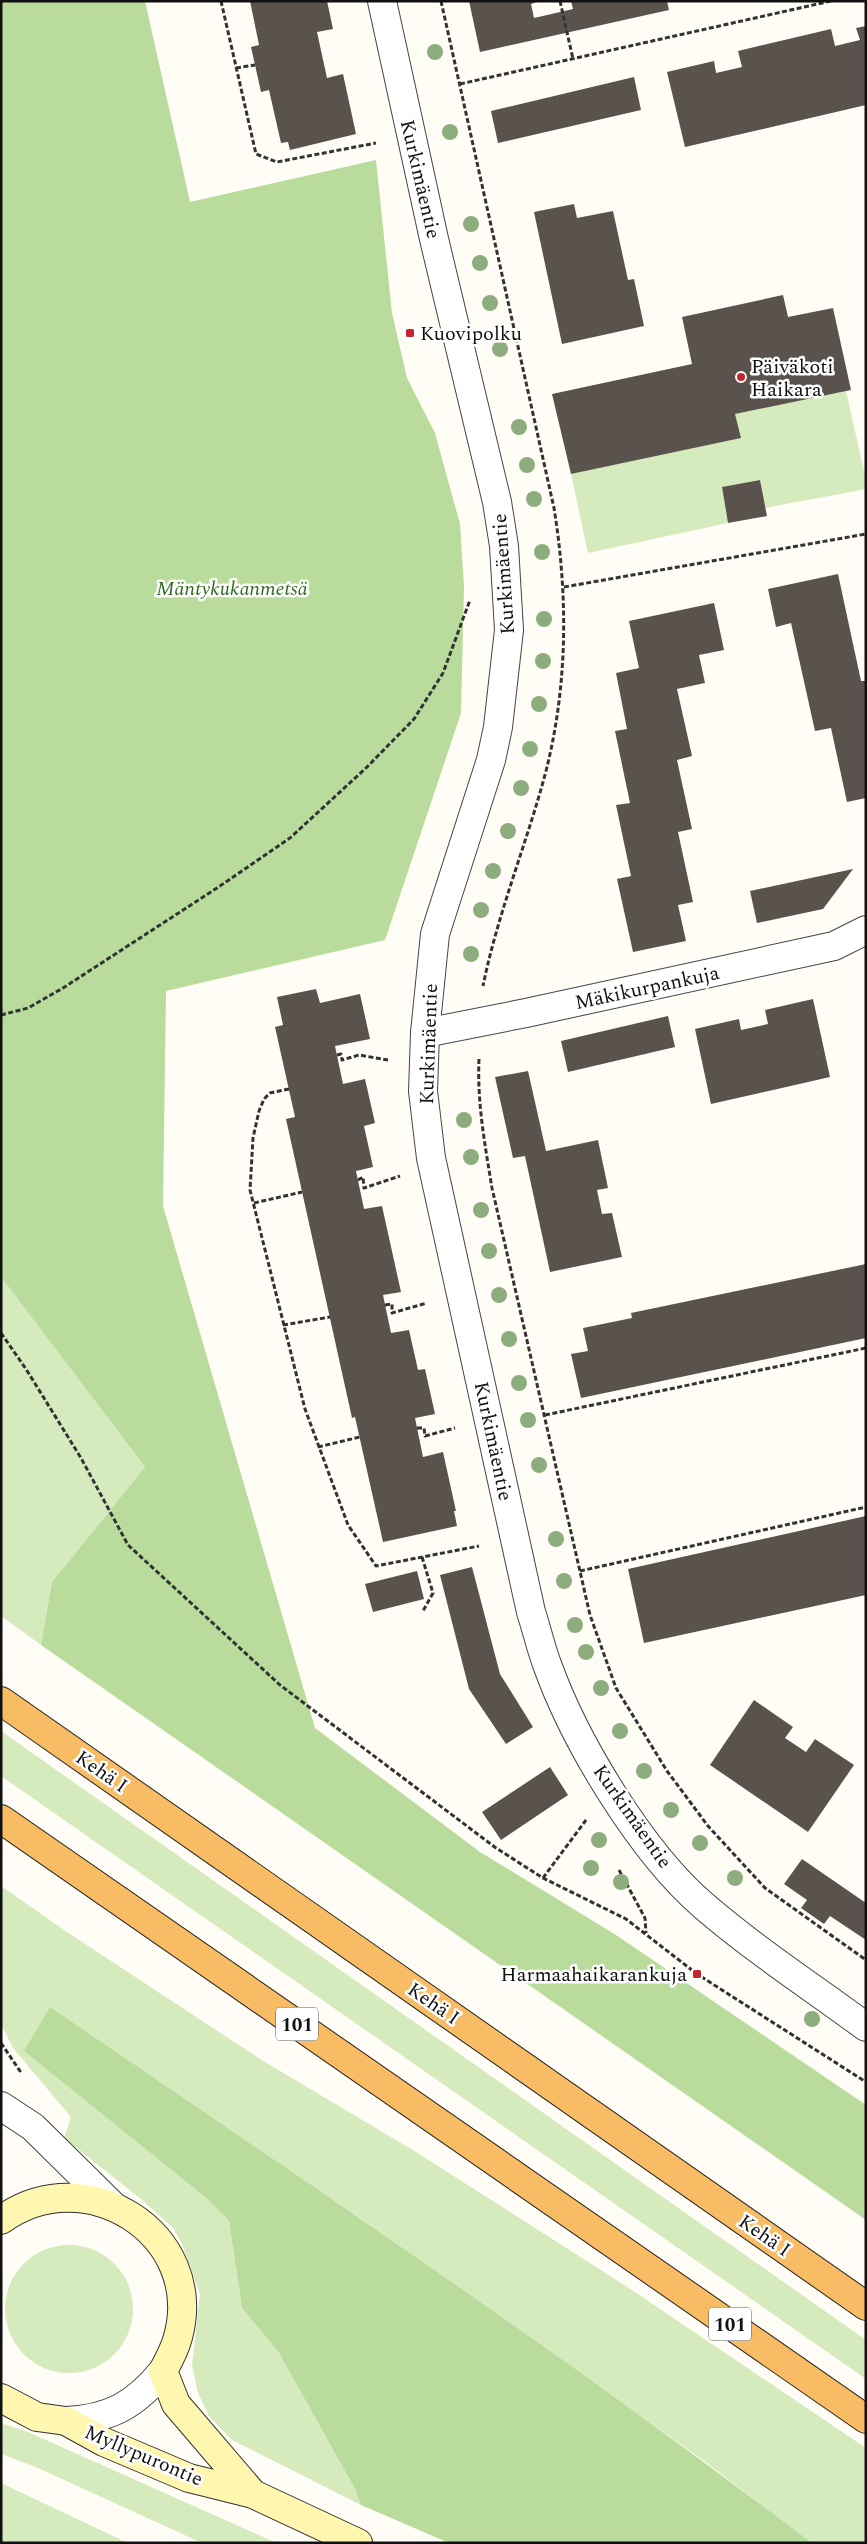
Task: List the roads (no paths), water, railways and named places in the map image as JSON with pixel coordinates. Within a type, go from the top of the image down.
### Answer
[{"type":"highway","name":"Kehä I","points":[[1,1701],[866,2306]]},
{"type":"highway","name":"101","points":[[1,1819],[866,2419]]},
{"type":"main road","points":[[1,2220],[30,2204],[50,2199],[71,2197],[92,2199],[112,2206],[146,2226],[159,2241],[177,2276],[181,2296],[178,2336],[163,2371]]},
{"type":"main road","name":"Myllypurontie","points":[[163,2371],[176,2404],[253,2494]]},
{"type":"main road","points":[[1,2398],[36,2417],[66,2421]]},
{"type":"main road","name":"Myllypurontie","points":[[66,2421],[104,2442],[189,2478],[253,2494],[358,2543]]},
{"type":"street","name":"Kurkimäentie","points":[[382,1],[434,238],[497,502],[506,571],[509,630],[498,727],[491,760],[436,934],[425,1032],[424,1092],[431,1158],[532,1612],[548,1666],[570,1718],[608,1784],[649,1847],[704,1906],[866,2027]]},
{"type":"street","name":"Mäkikurpankuja","points":[[425,1032],[526,1013],[834,946],[866,930]]},
{"type":"street","points":[[1,2106],[33,2127],[112,2206]]},
{"type":"street","points":[[66,2421],[88,2420],[110,2414],[130,2404],[148,2389],[163,2371]]},
{"type":"place","name":"Kuovipolku","points":[[410,333]]},
{"type":"place","name":"Päiväkoti Haikara","points":[[741,377]]},
{"type":"place","name":"Harmaahaikarankuja","points":[[697,1974]]},
{"type":"park label","name":"Mäntykukanmetsä","points":[[232,588]]}]
